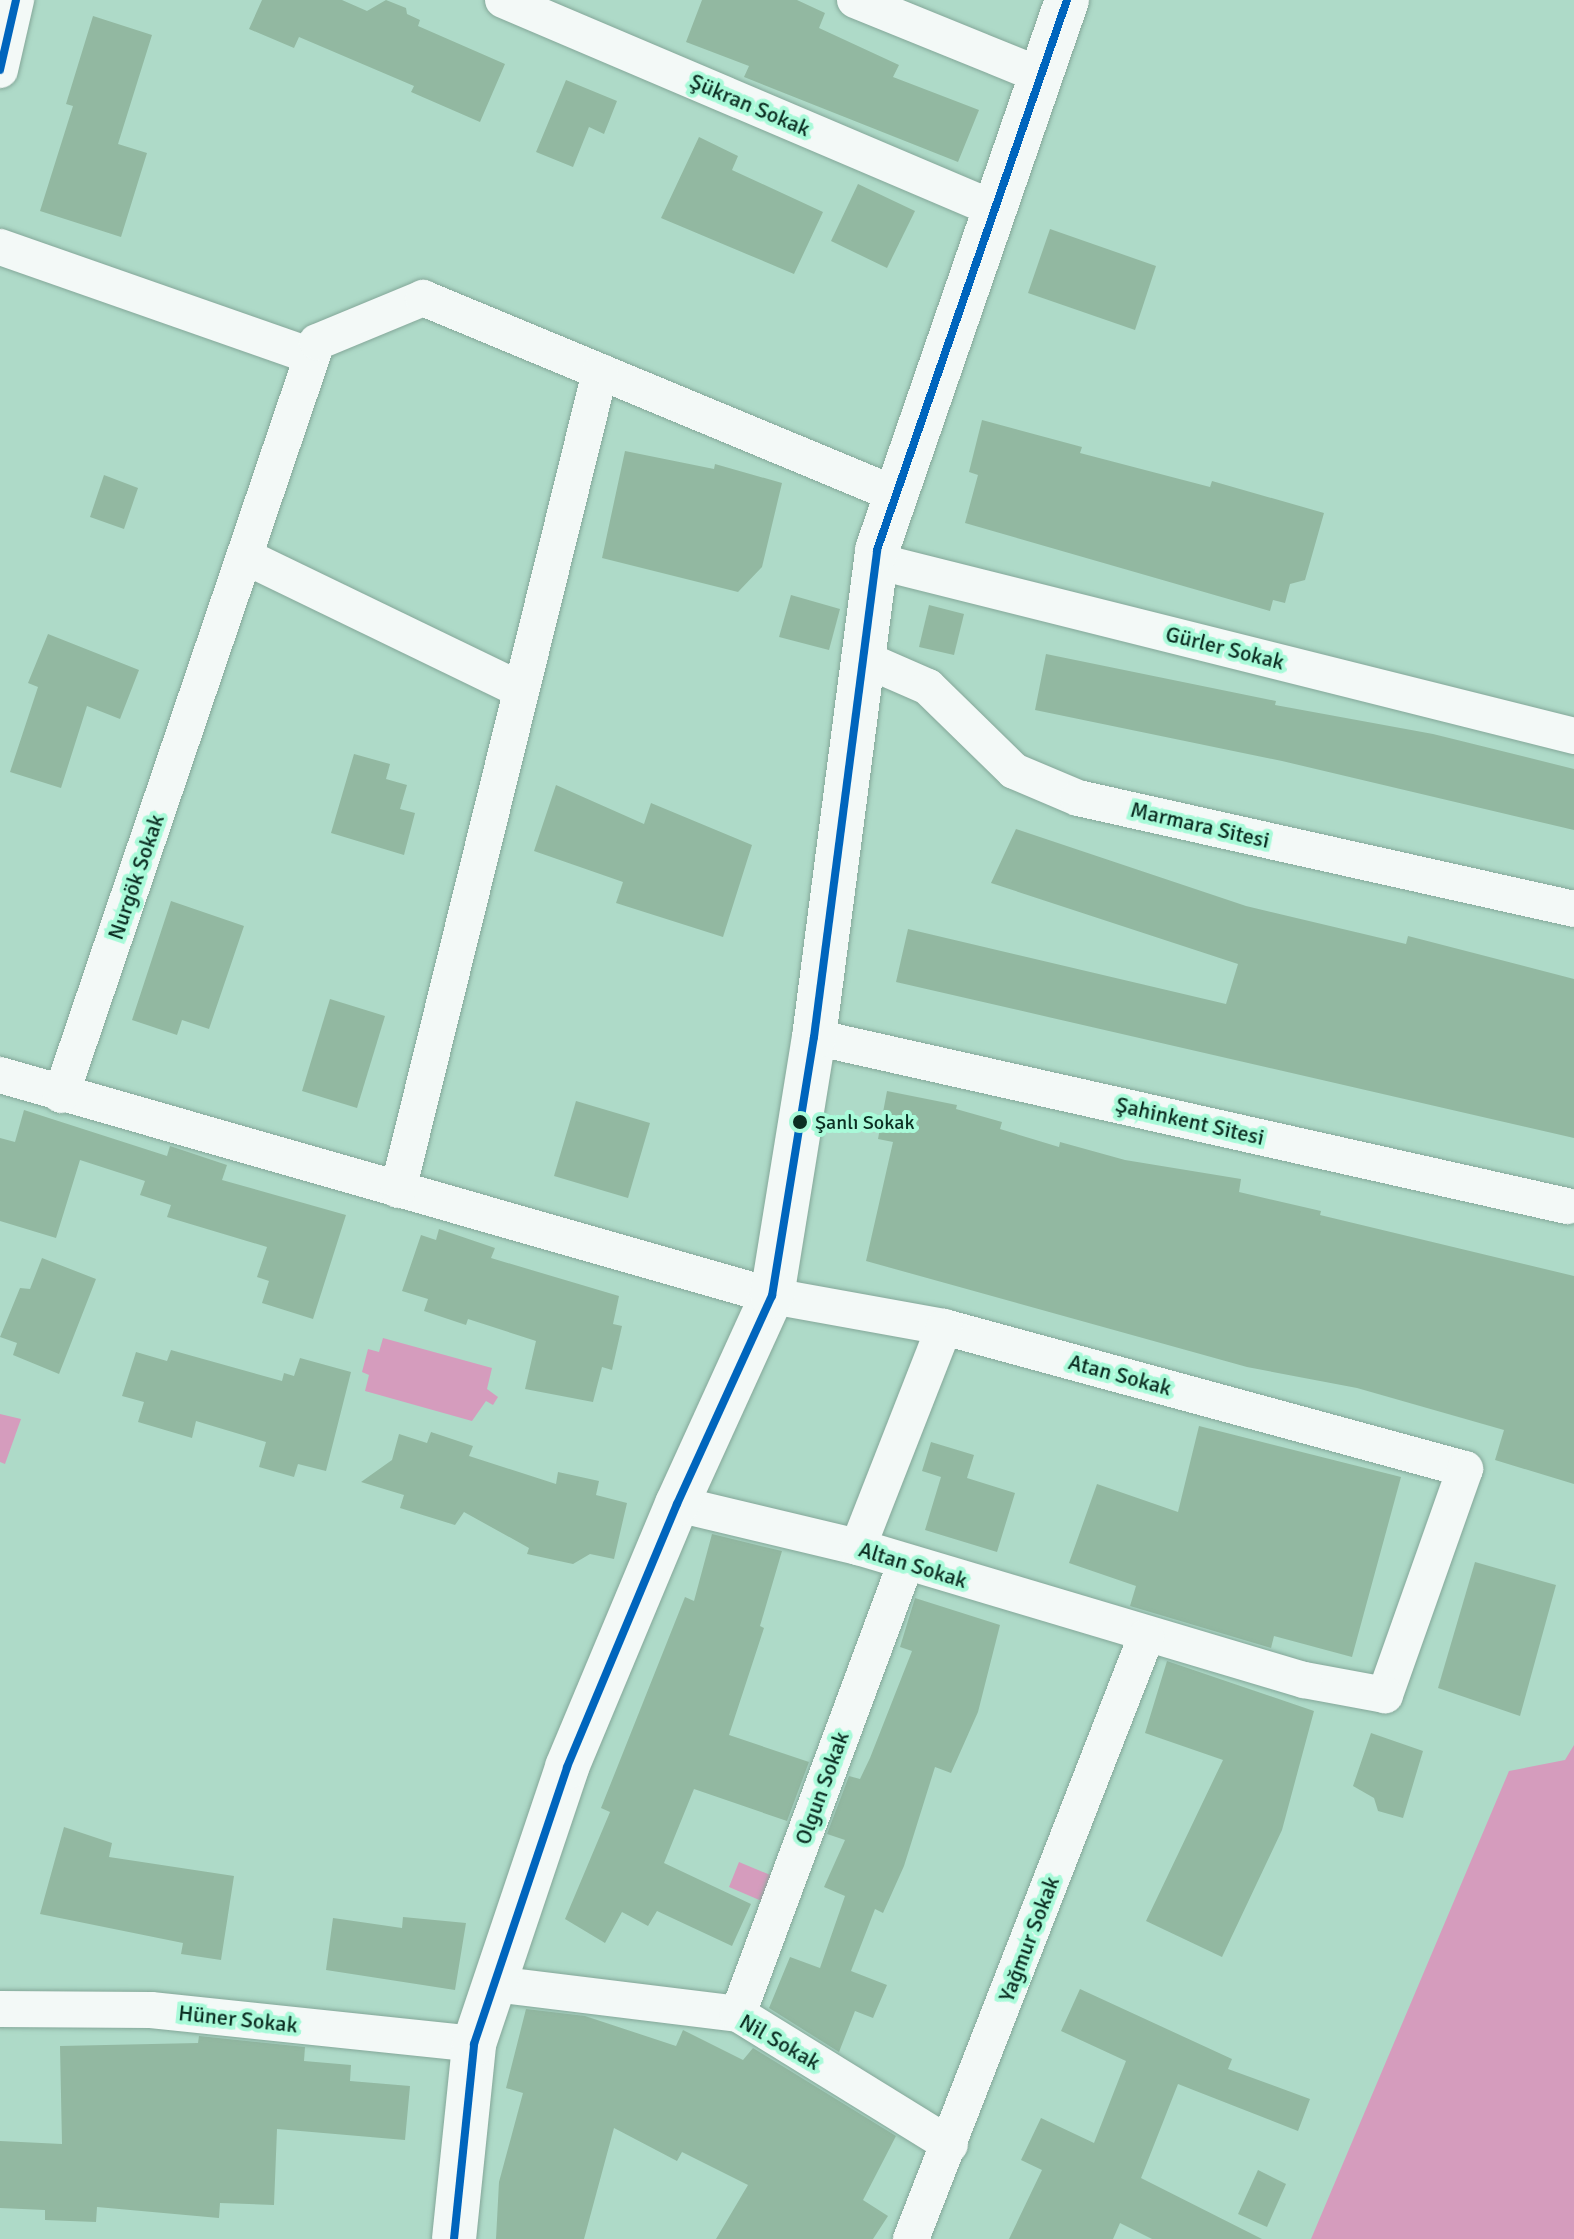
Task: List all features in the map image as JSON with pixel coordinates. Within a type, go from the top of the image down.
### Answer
[{"type":"main road","points":[[454,2239],[474,2044],[567,1767],[677,1504],[772,1296],[814,1037],[877,555],[1067,0]]},
{"type":"street","points":[[0,70],[16,0]]},
{"type":"street","name":"Şükran Sokak","points":[[503,0],[997,210]]},
{"type":"street","points":[[855,0],[1042,76]]},
{"type":"street","points":[[0,247],[312,356],[317,342],[423,298],[897,495]]},
{"type":"street","name":"Nurgök Sokak","points":[[61,1095],[212,658],[312,356]]},
{"type":"street","points":[[398,1190],[519,689],[600,372]]},
{"type":"street","name":"Gürler Sokak","points":[[877,555],[1574,736]]},
{"type":"street","points":[[246,557],[519,689]]},
{"type":"street","name":"Marmara Sitesi","points":[[864,659],[928,687],[1014,771],[1078,798],[1574,909]]},
{"type":"street","name":"Şahinkent Sitesi","points":[[814,1037],[1567,1206]]},
{"type":"street","name":"Atan Sokak","points":[[0,1075],[61,1095],[772,1296],[944,1327],[1465,1469]]},
{"type":"street","points":[[858,1547],[944,1327]]},
{"type":"street","name":"Altan Sokak","points":[[677,1504],[858,1547],[1146,1637],[1304,1680],[1385,1695],[1465,1469]]},
{"type":"street","name":"Olgun Sokak","points":[[738,2014],[906,1562]]},
{"type":"street","name":"Yağmur Sokak","points":[[911,2239],[1146,1637]]},
{"type":"street","name":"Nil Sokak","points":[[495,1984],[738,2014],[950,2145]]},
{"type":"street","name":"Hüner Sokak","points":[[0,2009],[151,2010],[474,2044]]},
{"type":"shaded area","points":[[383,1338],[492,1368],[487,1389],[498,1397],[493,1405],[486,1401],[472,1421],[365,1391],[369,1375],[362,1372],[368,1349],[379,1352]]},
{"type":"shaded area","points":[[0,1414],[21,1419],[5,1464],[0,1462]]},
{"type":"shaded area","points":[[1574,1745],[1574,2239],[1311,2239],[1509,1771],[1565,1760]]},
{"type":"shaded area","points":[[739,1862],[775,1877],[764,1902],[729,1887]]},
{"type":"building","points":[[262,0],[342,0],[367,11],[386,0],[406,8],[407,14],[420,20],[418,26],[505,64],[480,122],[411,92],[414,86],[299,37],[294,48],[249,29]]},
{"type":"building","points":[[702,0],[797,0],[825,13],[819,28],[899,65],[893,77],[979,110],[958,162],[744,77],[749,66],[686,42]]},
{"type":"building","points":[[93,16],[152,35],[118,144],[147,153],[121,237],[40,211],[73,106],[66,104]]},
{"type":"building","points":[[566,80],[617,101],[604,134],[589,127],[573,167],[536,152]]},
{"type":"building","points":[[699,137],[738,156],[732,170],[823,212],[794,274],[661,218]]},
{"type":"building","points":[[858,184],[915,211],[887,268],[831,241]]},
{"type":"building","points":[[1050,229],[1156,266],[1135,330],[1028,293]]},
{"type":"building","points":[[982,420],[1082,447],[1080,453],[1210,487],[1212,481],[1324,513],[1305,580],[1290,584],[1285,603],[1273,600],[1270,611],[965,523],[978,475],[969,472]]},
{"type":"building","points":[[625,451],[714,469],[715,464],[782,483],[762,567],[738,592],[602,558]]},
{"type":"building","points":[[104,475],[138,488],[124,529],[90,517]]},
{"type":"building","points":[[791,595],[840,609],[829,650],[779,637]]},
{"type":"building","points":[[929,605],[964,614],[954,655],[919,647]]},
{"type":"building","points":[[48,634],[139,670],[120,719],[87,706],[61,788],[10,772],[38,687],[28,683]]},
{"type":"building","points":[[1046,654],[1276,701],[1275,705],[1433,734],[1574,769],[1574,830],[1282,761],[1035,710]]},
{"type":"building","points":[[354,754],[390,764],[386,779],[407,785],[400,809],[415,813],[404,855],[331,833]]},
{"type":"building","points":[[556,785],[644,824],[651,803],[752,845],[723,937],[616,903],[623,882],[534,851]]},
{"type":"building","points":[[1016,829],[1246,906],[1406,944],[1408,936],[1574,979],[1574,1138],[896,982],[908,929],[1226,1004],[1238,964],[991,883]]},
{"type":"building","points":[[171,901],[244,926],[209,1029],[182,1020],[177,1035],[132,1020]]},
{"type":"building","points":[[330,999],[385,1016],[357,1108],[302,1091]]},
{"type":"building","points":[[887,1091],[957,1105],[956,1109],[1002,1122],[1000,1129],[1059,1147],[1060,1142],[1125,1160],[1241,1179],[1239,1192],[1321,1211],[1320,1215],[1574,1276],[1574,1484],[1495,1460],[1504,1430],[1357,1388],[1247,1367],[866,1261],[893,1142],[878,1139]]},
{"type":"building","points":[[576,1101],[650,1123],[628,1198],[554,1176]]},
{"type":"building","points":[[24,1110],[167,1156],[170,1146],[227,1165],[222,1180],[346,1215],[313,1319],[262,1303],[269,1281],[257,1277],[267,1247],[167,1217],[171,1205],[140,1195],[145,1181],[80,1160],[56,1238],[0,1221],[0,1138],[15,1142]]},
{"type":"building","points":[[439,1229],[495,1248],[491,1258],[619,1296],[613,1324],[622,1326],[612,1370],[602,1367],[593,1402],[525,1389],[536,1341],[468,1319],[466,1325],[424,1311],[428,1299],[402,1291],[421,1235],[436,1240]]},
{"type":"building","points":[[42,1258],[96,1279],[59,1374],[13,1355],[17,1343],[0,1337],[20,1288],[30,1289]]},
{"type":"building","points":[[171,1350],[282,1381],[284,1373],[294,1376],[300,1358],[351,1372],[326,1471],[298,1464],[294,1477],[259,1467],[266,1442],[196,1421],[192,1438],[138,1422],[144,1402],[122,1396],[136,1352],[167,1361]]},
{"type":"building","points":[[1199,1426],[1401,1477],[1352,1657],[1274,1636],[1271,1648],[1130,1606],[1136,1586],[1069,1563],[1097,1484],[1178,1512]]},
{"type":"building","points":[[431,1432],[473,1446],[469,1456],[556,1484],[558,1472],[599,1481],[596,1495],[627,1503],[614,1559],[590,1554],[573,1564],[527,1554],[529,1548],[464,1512],[455,1525],[400,1508],[404,1495],[361,1482],[392,1460],[399,1434],[427,1443]]},
{"type":"building","points":[[931,1442],[974,1455],[967,1478],[1015,1493],[997,1552],[925,1530],[941,1477],[922,1471]]},
{"type":"building","points":[[712,1534],[782,1551],[760,1626],[764,1628],[729,1735],[809,1762],[787,1821],[694,1789],[664,1863],[751,1904],[732,1946],[657,1911],[648,1926],[622,1912],[605,1943],[565,1919],[610,1812],[601,1808],[685,1597],[694,1601]]},
{"type":"building","points":[[1475,1562],[1556,1585],[1520,1716],[1438,1688]]},
{"type":"building","points":[[915,1598],[1000,1625],[978,1712],[951,1773],[935,1767],[904,1866],[883,1913],[875,1909],[851,1971],[887,1985],[873,2018],[855,2011],[839,2052],[769,2008],[790,1957],[820,1968],[845,1896],[824,1887],[845,1840],[827,1834],[849,1776],[860,1779],[870,1758],[912,1651],[900,1647]]},
{"type":"building","points":[[1167,1661],[1314,1711],[1282,1830],[1222,1957],[1146,1921],[1223,1760],[1145,1733]]},
{"type":"building","points":[[1371,1733],[1423,1751],[1403,1818],[1378,1811],[1374,1798],[1353,1786]]},
{"type":"building","points":[[64,1827],[112,1843],[109,1857],[234,1876],[221,1960],[181,1954],[183,1943],[40,1914]]},
{"type":"building","points":[[403,1917],[466,1923],[455,1990],[326,1970],[333,1918],[402,1928]]},
{"type":"building","points":[[1080,1989],[1232,2059],[1228,2069],[1310,2099],[1298,2131],[1178,2084],[1141,2178],[1262,2239],[1152,2239],[1120,2223],[1113,2239],[1009,2239],[1042,2170],[1021,2160],[1041,2118],[1094,2143],[1126,2061],[1061,2031]]},
{"type":"building","points":[[526,2009],[585,2016],[676,2046],[683,2030],[743,2060],[753,2048],[896,2136],[863,2200],[888,2216],[873,2239],[716,2239],[748,2185],[682,2152],[677,2161],[614,2128],[584,2239],[496,2239],[499,2182],[523,2093],[506,2088]]},
{"type":"building","points":[[199,2036],[305,2047],[304,2061],[351,2065],[350,2081],[410,2086],[405,2140],[277,2129],[274,2205],[220,2203],[219,2218],[97,2207],[96,2222],[45,2220],[45,2210],[0,2208],[0,2141],[62,2144],[60,2046],[198,2043]]},
{"type":"building","points":[[1258,2170],[1286,2184],[1267,2227],[1238,2214]]},
{"type":"transit line","points":[[0,70],[16,0]]},
{"type":"transit line","points":[[454,2239],[474,2044],[567,1767],[677,1504],[772,1296],[814,1037],[877,550],[1067,0]]},
{"type":"place","name":"Şanlı Sokak","points":[[800,1122]]}]
